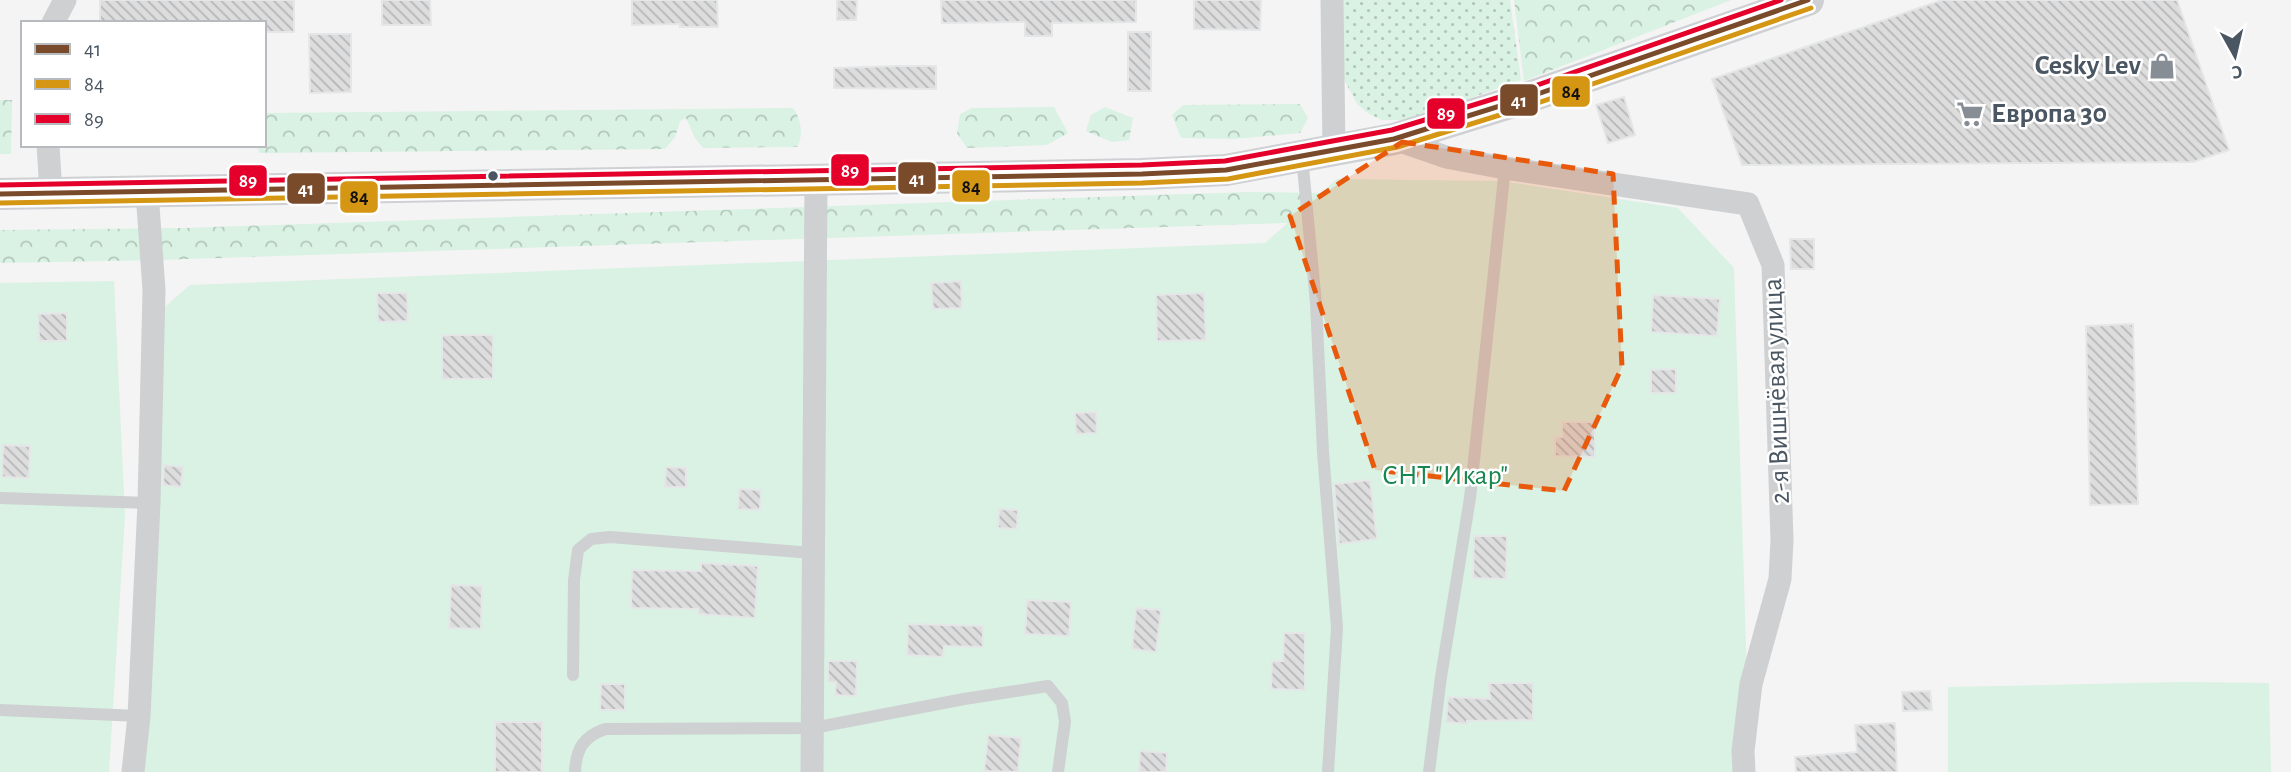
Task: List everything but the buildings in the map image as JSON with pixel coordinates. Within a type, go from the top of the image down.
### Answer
[{"type":"street","points":[[54,21],[65,0]]},
{"type":"street","points":[[1332,0],[1334,152]]},
{"type":"street","points":[[0,194],[1142,174],[1226,170],[1394,139],[1529,97],[1808,0]]},
{"type":"street","name":"2-я Вишнёвая улица","points":[[1394,139],[1446,157],[1505,168],[1748,204],[1773,265],[1782,540],[1780,579],[1751,684],[1743,751],[1744,772]]},
{"type":"street","points":[[48,147],[51,193]]},
{"type":"street","points":[[812,772],[816,179]]},
{"type":"street","points":[[133,772],[139,716],[149,503],[153,290],[147,192]]},
{"type":"lane","points":[[1303,156],[1316,303],[1323,452],[1337,628],[1328,772]]},
{"type":"lane","points":[[1429,772],[1441,677],[1470,498],[1505,168]]},
{"type":"lane","points":[[0,498],[149,503]]},
{"type":"lane","points":[[573,675],[574,580],[578,550],[592,539],[610,537],[813,553]]},
{"type":"lane","points":[[575,772],[576,755],[581,743],[591,734],[605,729],[813,728],[1048,686],[1062,703],[1065,722],[1058,772]]},
{"type":"lane","points":[[0,710],[139,716]]},
{"type":"highlighted area","points":[[1402,142],[1613,174],[1622,367],[1564,491],[1375,470],[1290,216]]},
{"type":"green space","points":[[1343,0],[1510,0],[1521,80],[1410,120],[1382,120],[1358,105],[1344,80]]},
{"type":"green space","points":[[1514,0],[1731,0],[1524,81]]},
{"type":"green space","points":[[0,100],[12,100],[11,154],[0,154]]},
{"type":"green space","points":[[1300,104],[1308,118],[1300,133],[1234,139],[1181,138],[1172,115],[1183,105]]},
{"type":"green space","points":[[1054,107],[1068,133],[1047,145],[967,148],[957,133],[960,114],[972,108]]},
{"type":"green space","points":[[1105,107],[1133,118],[1129,140],[1112,142],[1086,131],[1091,115]]},
{"type":"green space","points":[[793,108],[801,127],[797,147],[703,148],[686,118],[680,121],[675,137],[665,149],[260,153],[256,147],[266,147],[266,113]]},
{"type":"green space","name":"СНТ \"Икар\"","points":[[1337,179],[1501,181],[1678,208],[1734,268],[1750,772],[137,772],[160,311],[190,285],[1265,243]]},
{"type":"green space","points":[[1248,192],[1393,194],[1314,222],[0,263],[0,230],[185,228]]},
{"type":"green space","points":[[114,281],[125,515],[109,772],[0,772],[0,283]]},
{"type":"green space","points":[[2269,683],[2271,772],[1948,772],[1948,687]]},
{"type":"transit line","name":"89","points":[[0,185],[1142,165],[1225,161],[1392,130],[1526,89],[1781,0]]},
{"type":"transit line","name":"41","points":[[0,194],[1142,174],[1226,170],[1394,139],[1529,97],[1808,0]]},
{"type":"transit line","name":"84","points":[[0,203],[1142,183],[1228,179],[1397,147],[1532,105],[1811,8]]},
{"type":"place","name":"Cesky Lev","points":[[2162,66]]},
{"type":"place","name":"Европа 30","points":[[1970,114]]}]
